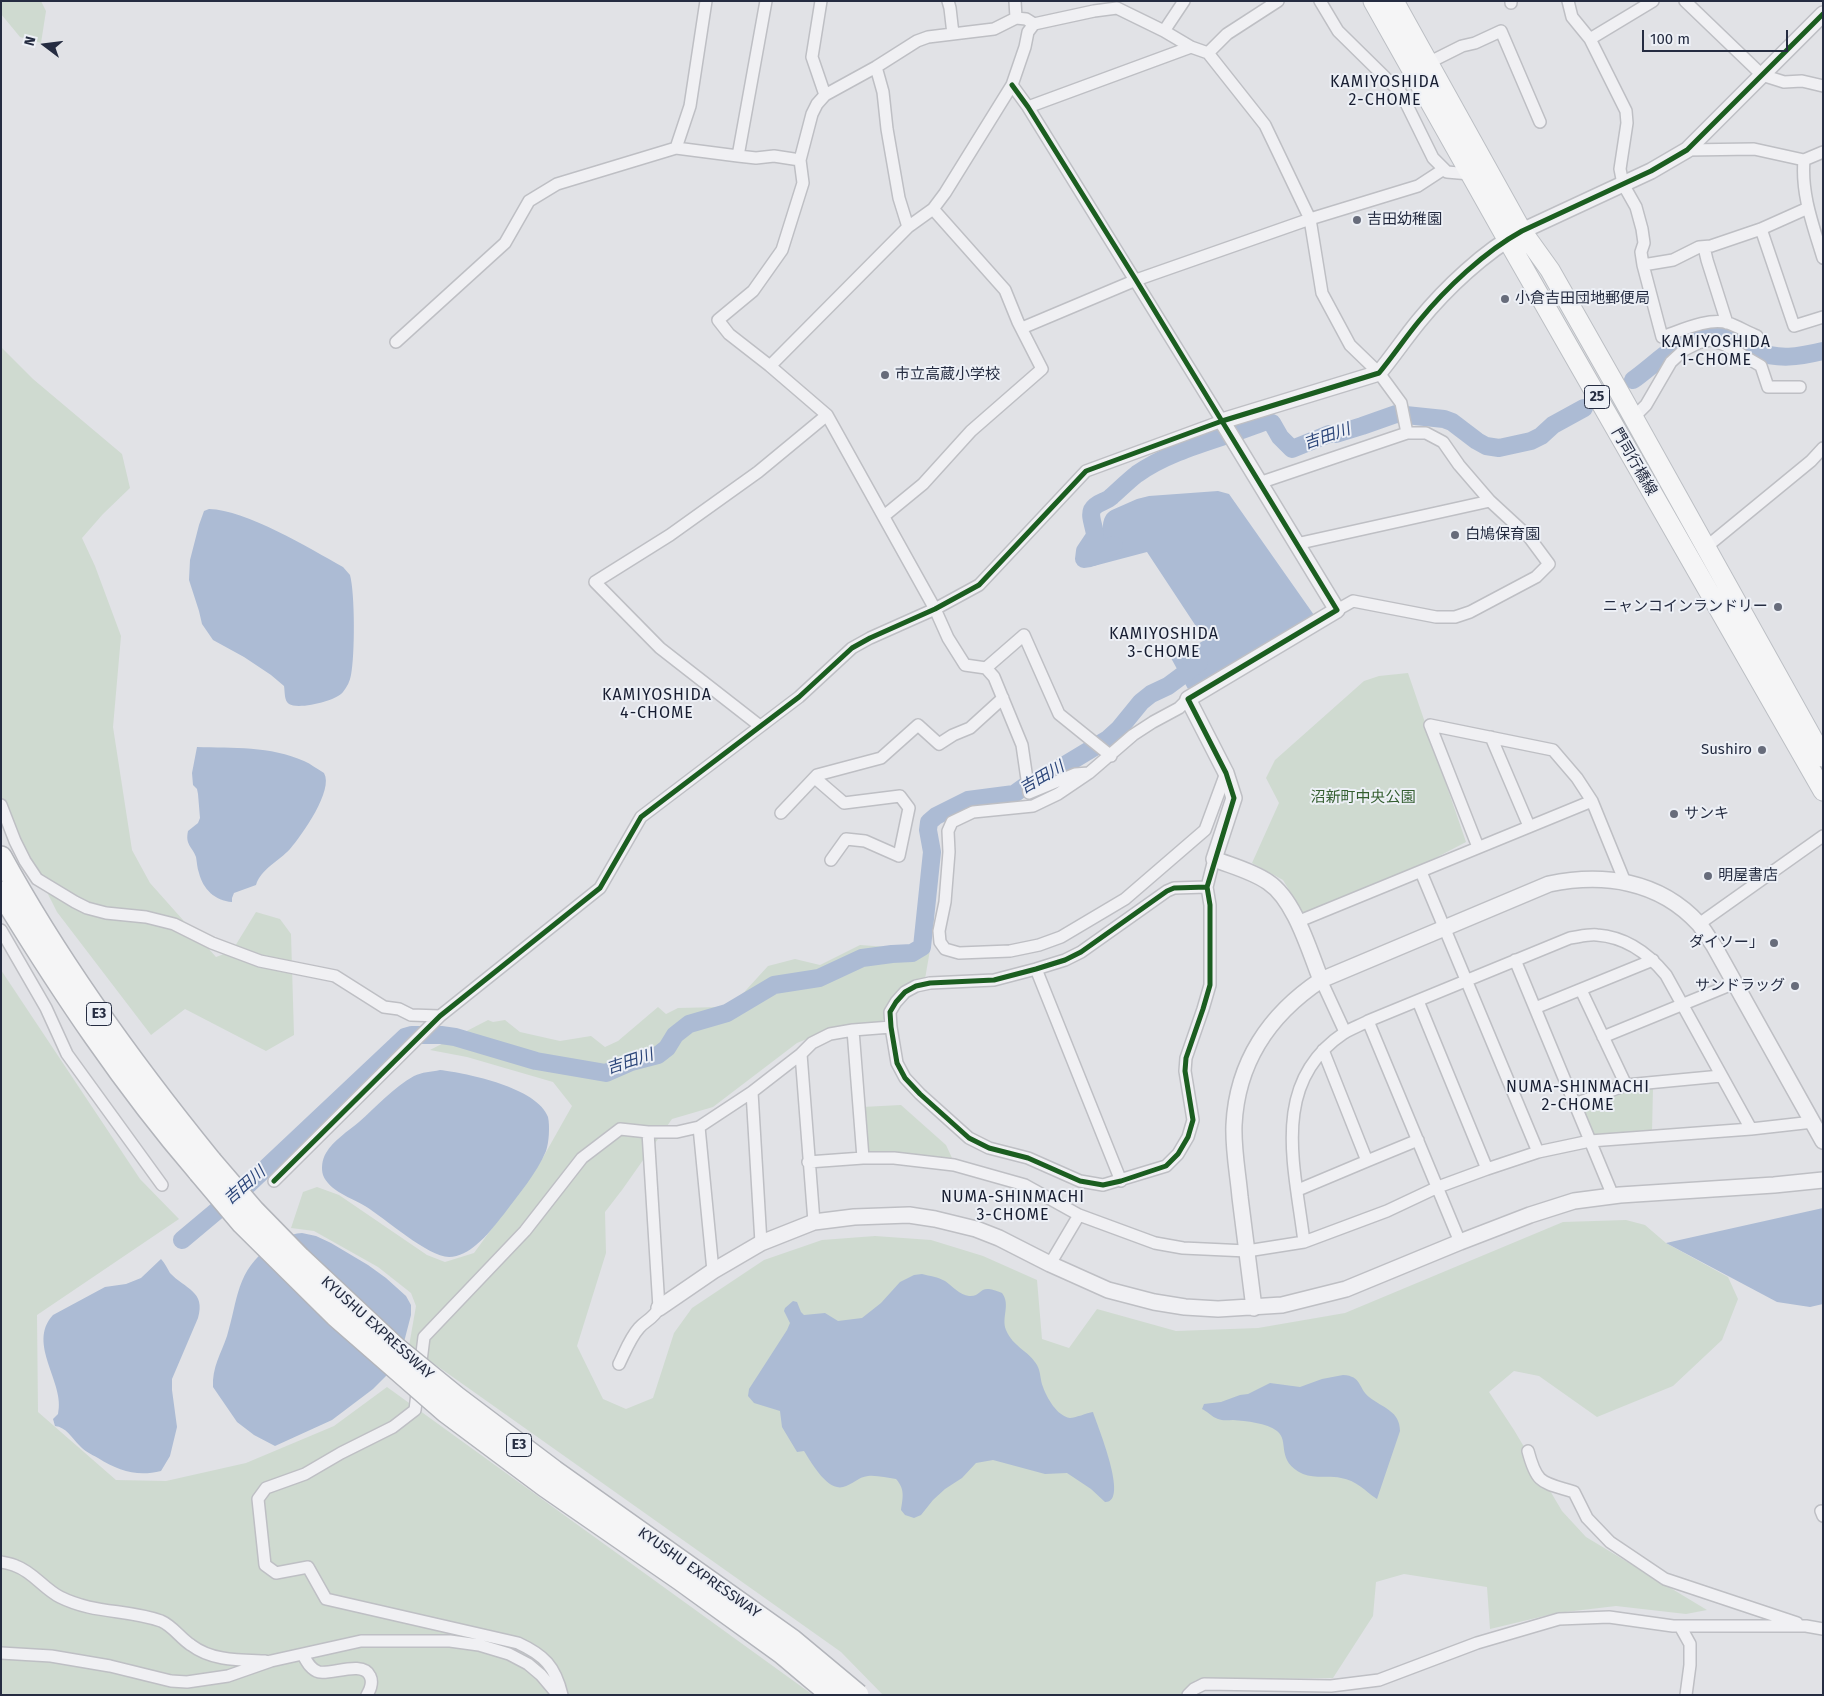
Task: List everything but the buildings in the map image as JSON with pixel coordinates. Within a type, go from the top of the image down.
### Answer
[{"type":"highway","name":"KYUSHU EXPRESSWAY","points":[[1,857],[96,1010],[242,1223],[336,1316],[446,1412],[545,1486],[782,1653],[832,1695]]},
{"type":"highway","name":"KYUSHU EXPRESSWAY","points":[[1,892],[83,1021],[128,1085],[165,1132],[254,1211],[300,1258],[396,1348],[456,1397],[554,1471],[792,1640],[858,1695]]},
{"type":"main road","name":"門司行橋線","points":[[1373,1],[1470,174],[1515,235],[1550,270],[1823,757]]},
{"type":"main road","name":"門司行橋線","points":[[1394,1],[1428,63],[1515,235],[1823,791]]},
{"type":"street","points":[[676,148],[690,106],[706,1]]},
{"type":"street","points":[[738,156],[766,1]]},
{"type":"street","points":[[821,1],[812,57],[825,95]]},
{"type":"street","points":[[948,1],[953,34]]},
{"type":"street","points":[[1015,1],[1016,18]]},
{"type":"street","points":[[1164,30],[1184,1]]},
{"type":"street","points":[[1208,53],[1227,34],[1278,1]]},
{"type":"street","points":[[1320,1],[1338,31],[1401,92],[1433,158],[1447,172],[1470,174]]},
{"type":"street","points":[[1568,1],[1572,17],[1590,39],[1626,111],[1620,169],[1623,184],[1636,207],[1642,229],[1644,243],[1641,252],[1643,265],[1662,337],[1701,324],[1718,321],[1727,322],[1757,336]]},
{"type":"street","points":[[1590,39],[1653,1]]},
{"type":"street","points":[[1686,1],[1762,75],[1784,82],[1802,81],[1823,86]]},
{"type":"street","points":[[770,366],[908,227],[934,209],[1012,85],[1028,32],[1034,24],[1117,8],[1164,30],[1191,47],[1208,53],[1265,125],[1310,219],[1322,293],[1350,345],[1379,373],[1401,403],[1407,434]]},
{"type":"street","points":[[274,1181],[440,1016],[600,888],[641,816],[799,697],[852,648],[870,638],[935,610],[979,585],[1086,471],[1222,421],[1379,373],[1435,304],[1473,266],[1515,235],[1651,171],[1687,150],[1823,14]]},
{"type":"street","points":[[1034,24],[1026,19],[1016,18],[994,28],[928,36],[825,95],[817,104],[812,114],[800,160],[803,183],[782,250],[753,291],[718,320],[729,334],[827,415],[884,516],[948,638],[965,665],[986,668],[994,677],[1022,745],[1029,793],[1075,774],[1089,773]]},
{"type":"street","points":[[1428,63],[1462,46],[1476,43],[1501,32],[1540,122]]},
{"type":"street","points":[[1028,106],[1191,47]]},
{"type":"street","points":[[876,67],[884,92],[887,129],[899,198],[908,227]]},
{"type":"street","points":[[1012,85],[1028,106],[1136,280],[1337,610]]},
{"type":"street","points":[[396,342],[505,243],[529,201],[557,184],[676,148],[756,158],[774,156],[800,160]]},
{"type":"street","points":[[1687,150],[1754,149],[1804,160],[1823,152]]},
{"type":"street","points":[[1804,160],[1803,175],[1808,208],[1823,258]]},
{"type":"street","points":[[1022,328],[1136,280],[1310,219],[1418,186],[1444,169]]},
{"type":"street","points":[[1643,265],[1673,260],[1704,247],[1762,230],[1808,208]]},
{"type":"street","points":[[884,516],[923,484],[971,432],[1042,369],[1005,290],[934,209]]},
{"type":"street","points":[[1762,230],[1794,326],[1823,317]]},
{"type":"street","points":[[1704,247],[1727,322]]},
{"type":"street","points":[[1634,418],[1646,405],[1671,362],[1684,350],[1698,343],[1711,340],[1725,345],[1761,366],[1768,387],[1800,387]]},
{"type":"street","points":[[760,726],[660,648],[596,582],[678,530],[758,472],[827,415]]},
{"type":"street","points":[[1226,773],[1205,830],[1125,898],[1062,937],[1039,945],[1002,952],[959,953],[946,949],[940,942],[939,931],[945,902],[948,831],[952,822],[973,812],[1033,806],[1058,794],[1111,756],[1134,735],[1179,708],[1188,699],[1353,601],[1436,617],[1456,617],[1470,612],[1536,577],[1549,564],[1529,537],[1490,501],[1459,465],[1443,442],[1426,433],[1407,434],[1259,483]]},
{"type":"street","points":[[1705,548],[1811,461],[1823,448]]},
{"type":"street","points":[[1296,544],[1490,501]]},
{"type":"street","points":[[986,668],[1024,635],[1058,714],[1111,756]]},
{"type":"street","points":[[781,813],[817,776],[881,758],[918,725],[939,744],[953,735],[970,728],[1003,698]]},
{"type":"street","points":[[1188,699],[1226,773],[1234,798],[1207,887],[1210,904],[1210,985],[1186,1058],[1185,1071],[1193,1120],[1188,1138],[1178,1154],[1166,1166],[1103,1186],[1080,1181],[1028,1158],[989,1148],[969,1138],[904,1078],[897,1063],[890,1012],[904,992],[916,986],[930,983],[994,980],[1065,960],[1081,952],[1167,891],[1174,888],[1207,887]]},
{"type":"street","points":[[1478,847],[1430,725],[1553,750],[1578,778],[1592,801],[1624,882]]},
{"type":"street","points":[[1491,737],[1530,826]]},
{"type":"street","points":[[815,778],[844,803],[900,796],[909,808],[899,856],[865,841],[846,838],[831,860]]},
{"type":"street","points":[[1297,922],[1592,801]]},
{"type":"street","points":[[1,805],[15,841],[37,879],[74,902],[106,913],[146,917],[174,924],[212,943],[260,961],[335,976],[384,1007],[399,1009],[411,1015],[440,1016]]},
{"type":"street","points":[[1698,924],[1823,836]]},
{"type":"street","points":[[1214,859],[1269,882],[1284,896],[1292,908],[1321,980],[1345,1032]]},
{"type":"street","points":[[1421,872],[1538,1152]]},
{"type":"street","points":[[1254,1308],[1235,1152],[1234,1126],[1243,1075],[1261,1038],[1274,1020],[1302,992],[1321,980],[1548,884],[1572,879],[1597,878],[1624,882],[1659,894],[1679,907],[1698,924],[1714,946],[1823,1141]]},
{"type":"street","points":[[1,930],[46,1008],[68,1054],[162,1185]]},
{"type":"street","points":[[1304,1242],[1291,1125],[1298,1091],[1306,1073],[1323,1050],[1345,1032],[1368,1021],[1570,938],[1596,934],[1627,942],[1653,960],[1666,975],[1751,1130]]},
{"type":"street","points":[[1515,960],[1614,1196]]},
{"type":"street","points":[[1535,1008],[1653,960]]},
{"type":"street","points":[[1036,969],[1121,1181]]},
{"type":"street","points":[[1603,1037],[1735,983]]},
{"type":"street","points":[[1581,990],[1626,1085]]},
{"type":"street","points":[[1418,1001],[1487,1169]]},
{"type":"street","points":[[1368,1021],[1460,1242]]},
{"type":"street","points":[[562,1695],[560,1686],[544,1658],[536,1651],[518,1642],[326,1599],[308,1567],[276,1573],[265,1565],[258,1499],[266,1488],[305,1474],[341,1453],[393,1427],[415,1410],[424,1337],[525,1231],[582,1158],[620,1129],[648,1132],[677,1132],[699,1127],[752,1092],[801,1054],[812,1043],[830,1034],[891,1027]]},
{"type":"street","points":[[853,1030],[863,1158]]},
{"type":"street","points":[[1323,1050],[1367,1161]]},
{"type":"street","points":[[801,1054],[814,1222]]},
{"type":"street","points":[[1575,1104],[1626,1085],[1721,1076]]},
{"type":"street","points":[[752,1092],[761,1243]]},
{"type":"street","points":[[808,1162],[894,1158],[954,1165],[1025,1185],[1079,1215],[1155,1243],[1184,1248],[1246,1251],[1304,1242],[1387,1211],[1487,1169],[1538,1152],[1590,1141],[1751,1130],[1813,1122]]},
{"type":"street","points":[[699,1127],[713,1271]]},
{"type":"street","points":[[648,1132],[659,1308]]},
{"type":"street","points":[[1298,1190],[1418,1140]]},
{"type":"street","points":[[619,1364],[634,1334],[641,1325],[653,1317],[659,1308],[713,1271],[761,1243],[814,1222],[854,1216],[887,1215],[934,1219],[976,1229],[999,1238],[1050,1264],[1108,1290],[1154,1302],[1185,1307],[1218,1309],[1254,1308],[1282,1305],[1346,1289],[1460,1242],[1530,1215],[1574,1201],[1614,1196],[1823,1180]]},
{"type":"street","points":[[1050,1264],[1079,1215]]},
{"type":"street","points":[[1528,1450],[1534,1471],[1545,1483],[1574,1492],[1587,1518],[1610,1542],[1665,1578],[1806,1626],[1823,1629]]},
{"type":"street","points":[[1,1562],[17,1566],[60,1597],[97,1610],[141,1616],[162,1622],[170,1626],[192,1647],[202,1652],[225,1658],[271,1661]]},
{"type":"street","points":[[1188,1695],[1194,1689],[1204,1684],[1332,1686],[1380,1680],[1477,1643],[1559,1619],[1609,1617],[1680,1626],[1806,1626]]},
{"type":"street","points":[[1680,1626],[1690,1644],[1690,1666],[1686,1695]]},
{"type":"street","points":[[1,1653],[51,1656],[110,1666],[171,1681],[187,1682],[228,1676],[271,1661],[360,1641],[450,1641],[479,1645],[509,1654],[528,1664],[541,1675],[558,1695]]},
{"type":"street","points":[[303,1655],[312,1670],[320,1672],[356,1668],[364,1670],[370,1674],[372,1680],[367,1695]]},
{"type":"green space","points":[[1,1],[41,1],[46,11],[41,43],[20,37],[1,14]]},
{"type":"green space","points":[[1,347],[33,379],[122,454],[130,488],[82,538],[95,566],[121,636],[113,727],[132,850],[150,883],[216,957],[232,951],[256,912],[280,919],[291,934],[294,1035],[266,1051],[185,1009],[151,1035],[57,912],[1,801]]},
{"type":"green space","name":"沼新町中央公園","points":[[1408,673],[1466,842],[1422,865],[1304,915],[1283,880],[1252,863],[1279,803],[1266,778],[1275,760],[1364,681],[1379,676]]},
{"type":"green space","points":[[860,945],[930,950],[925,979],[891,1003],[882,1023],[829,1030],[797,1043],[713,1107],[672,1119],[605,1212],[606,1253],[577,1346],[603,1399],[626,1409],[653,1398],[674,1333],[692,1308],[764,1260],[822,1240],[875,1236],[931,1240],[983,1256],[1037,1280],[1042,1339],[1069,1348],[1097,1309],[1176,1331],[1258,1328],[1345,1313],[1563,1222],[1626,1220],[1645,1225],[1666,1243],[1728,1277],[1738,1299],[1722,1340],[1673,1386],[1597,1417],[1539,1376],[1514,1371],[1489,1392],[1562,1511],[1586,1537],[1707,1610],[1686,1614],[1616,1606],[1557,1613],[1490,1629],[1487,1587],[1404,1574],[1376,1582],[1373,1616],[1333,1678],[1196,1680],[1181,1695],[883,1695],[841,1652],[409,1346],[416,1306],[411,1293],[378,1267],[314,1231],[291,1228],[303,1192],[317,1187],[339,1195],[427,1255],[445,1262],[474,1253],[541,1161],[572,1106],[553,1082],[467,1057],[430,1050],[488,1020],[493,1022],[505,1020],[520,1032],[560,1041],[591,1036],[605,1047],[618,1041],[658,1007],[666,1014],[678,1008],[722,1007],[737,1000],[768,966],[795,959],[820,965]]},
{"type":"green space","points":[[1,970],[140,1179],[179,1219],[37,1315],[38,1412],[116,1480],[166,1481],[246,1463],[334,1426],[387,1387],[813,1695],[1,1695]]},
{"type":"green space","points":[[1624,1087],[1653,1087],[1652,1133],[1593,1139],[1581,1107]]},
{"type":"green space","points":[[901,1105],[946,1145],[952,1158],[866,1155],[862,1107]]},
{"type":"water","points":[[1218,491],[1229,494],[1314,615],[1188,689],[1171,658],[1205,640],[1147,552],[1094,566],[1093,545],[1103,543],[1103,525],[1108,513],[1137,499],[1149,496]]},
{"type":"water","points":[[209,509],[241,516],[277,531],[343,567],[350,575],[354,610],[351,677],[343,692],[339,695],[333,699],[308,705],[294,706],[289,704],[285,699],[284,686],[271,675],[213,640],[202,624],[189,580],[190,560],[199,525],[204,511]]},
{"type":"water","points":[[197,747],[265,750],[291,756],[304,761],[324,773],[326,781],[321,801],[309,823],[290,849],[262,874],[256,885],[234,893],[232,902],[215,897],[203,884],[196,857],[187,839],[188,831],[198,823],[200,818],[198,794],[197,789],[193,785],[192,773]]},
{"type":"water","points":[[440,1070],[483,1079],[517,1090],[542,1107],[548,1117],[549,1125],[546,1151],[521,1192],[480,1242],[464,1253],[449,1257],[430,1251],[418,1244],[365,1206],[335,1190],[326,1181],[322,1170],[325,1155],[333,1144],[392,1091],[414,1076]]},
{"type":"water","points":[[1823,1208],[1823,1304],[1810,1307],[1777,1302],[1666,1243]]},
{"type":"water","points":[[302,1233],[316,1236],[331,1243],[386,1278],[406,1296],[411,1305],[411,1315],[404,1342],[389,1373],[373,1389],[332,1420],[275,1446],[254,1435],[237,1422],[213,1387],[213,1380],[215,1367],[227,1336],[240,1286],[251,1265],[260,1255],[282,1239]]},
{"type":"water","points":[[161,1259],[170,1273],[197,1296],[200,1309],[172,1379],[177,1427],[170,1456],[161,1471],[152,1473],[128,1472],[90,1454],[66,1431],[55,1426],[53,1419],[58,1414],[59,1402],[48,1364],[44,1338],[46,1326],[53,1315],[105,1287],[126,1284],[141,1278]]},
{"type":"water","points":[[922,1274],[945,1281],[959,1292],[969,1296],[974,1296],[985,1289],[1002,1293],[1006,1302],[1006,1330],[1013,1341],[1034,1360],[1039,1370],[1043,1387],[1053,1406],[1065,1417],[1070,1418],[1093,1412],[1110,1462],[1114,1490],[1112,1499],[1105,1502],[1091,1489],[1067,1473],[1045,1474],[993,1460],[976,1463],[962,1478],[945,1489],[933,1500],[921,1515],[914,1518],[905,1515],[901,1510],[902,1490],[896,1479],[868,1476],[843,1487],[831,1485],[820,1475],[804,1451],[797,1452],[782,1427],[780,1411],[754,1403],[748,1396],[749,1389],[787,1330],[790,1323],[784,1311],[793,1301],[797,1302],[804,1315],[825,1313],[838,1321],[862,1318],[881,1303],[900,1282],[914,1275]]},
{"type":"water","points":[[1343,1375],[1357,1380],[1369,1397],[1394,1414],[1399,1424],[1400,1431],[1377,1499],[1356,1483],[1346,1479],[1318,1477],[1303,1474],[1294,1469],[1286,1457],[1281,1435],[1273,1428],[1250,1422],[1220,1420],[1202,1409],[1204,1404],[1221,1402],[1248,1394],[1270,1383],[1300,1387],[1322,1379]]},
{"type":"waterway","name":"吉田川","points":[[1633,380],[1684,342],[1712,332],[1725,334],[1748,348],[1772,356],[1797,356],[1823,351]]},
{"type":"waterway","name":"吉田川","points":[[1114,545],[1088,559],[1084,559],[1085,551],[1095,536],[1091,513],[1096,505],[1109,499],[1137,474],[1168,457],[1266,421],[1272,423],[1280,437],[1292,449],[1329,434],[1336,434],[1396,414],[1444,419],[1452,422],[1486,446],[1499,448],[1531,441],[1541,436],[1553,425],[1584,408]]},
{"type":"waterway","name":"吉田川","points":[[182,1240],[250,1183],[405,1037],[412,1035],[455,1037],[536,1061],[606,1073],[631,1062],[658,1055],[667,1048],[675,1035],[689,1024],[727,1013],[774,985],[819,978],[862,958],[912,953],[922,947],[932,852],[928,830],[929,822],[936,816],[968,800],[1014,794],[1028,784],[1040,780],[1108,739],[1119,729],[1141,702],[1151,694],[1168,686],[1199,663]]},
{"type":"cycle path","points":[[274,1181],[440,1016],[600,888],[641,817],[799,697],[852,648],[935,609],[979,585],[1086,471],[1222,421],[1379,373],[1430,309],[1453,284],[1480,260],[1522,231],[1651,171],[1687,150],[1823,14]]},
{"type":"cycle path","points":[[1012,85],[1028,107],[1136,280],[1337,610],[1188,699],[1226,773],[1234,798],[1207,887],[1210,905],[1210,985],[1186,1058],[1185,1071],[1193,1120],[1188,1137],[1178,1154],[1166,1166],[1121,1181],[1103,1185],[1080,1181],[1028,1158],[989,1148],[969,1138],[905,1078],[897,1063],[890,1012],[905,992],[916,986],[930,983],[994,980],[1065,960],[1081,952],[1167,891],[1174,888],[1207,887]]},
{"type":"place","name":"吉田幼稚園","points":[[1357,220]]},
{"type":"place","name":"小倉吉田団地郵便局","points":[[1505,299]]},
{"type":"place","name":"市立高蔵小学校","points":[[885,375]]},
{"type":"place","name":"白鳩保育園","points":[[1455,535]]},
{"type":"place","name":"ニャンコインランドリー","points":[[1778,607]]},
{"type":"place","name":"Sushiro","points":[[1762,750]]},
{"type":"place","name":"サンキ","points":[[1674,814]]},
{"type":"place","name":"明屋書店","points":[[1708,876]]},
{"type":"place","name":"ダイソー」","points":[[1774,943]]},
{"type":"place","name":"サンドラッグ","points":[[1795,986]]},
{"type":"district","name":"KAMIYOSHIDA 2-CHOME","points":[[1385,92]]},
{"type":"district","name":"KAMIYOSHIDA 1-CHOME","points":[[1716,352]]},
{"type":"district","name":"KAMIYOSHIDA 3-CHOME","points":[[1164,644]]},
{"type":"district","name":"KAMIYOSHIDA 4-CHOME","points":[[657,705]]},
{"type":"district","name":"NUMA-SHINMACHI 2-CHOME","points":[[1578,1097]]},
{"type":"district","name":"NUMA-SHINMACHI 3-CHOME","points":[[1013,1207]]}]
